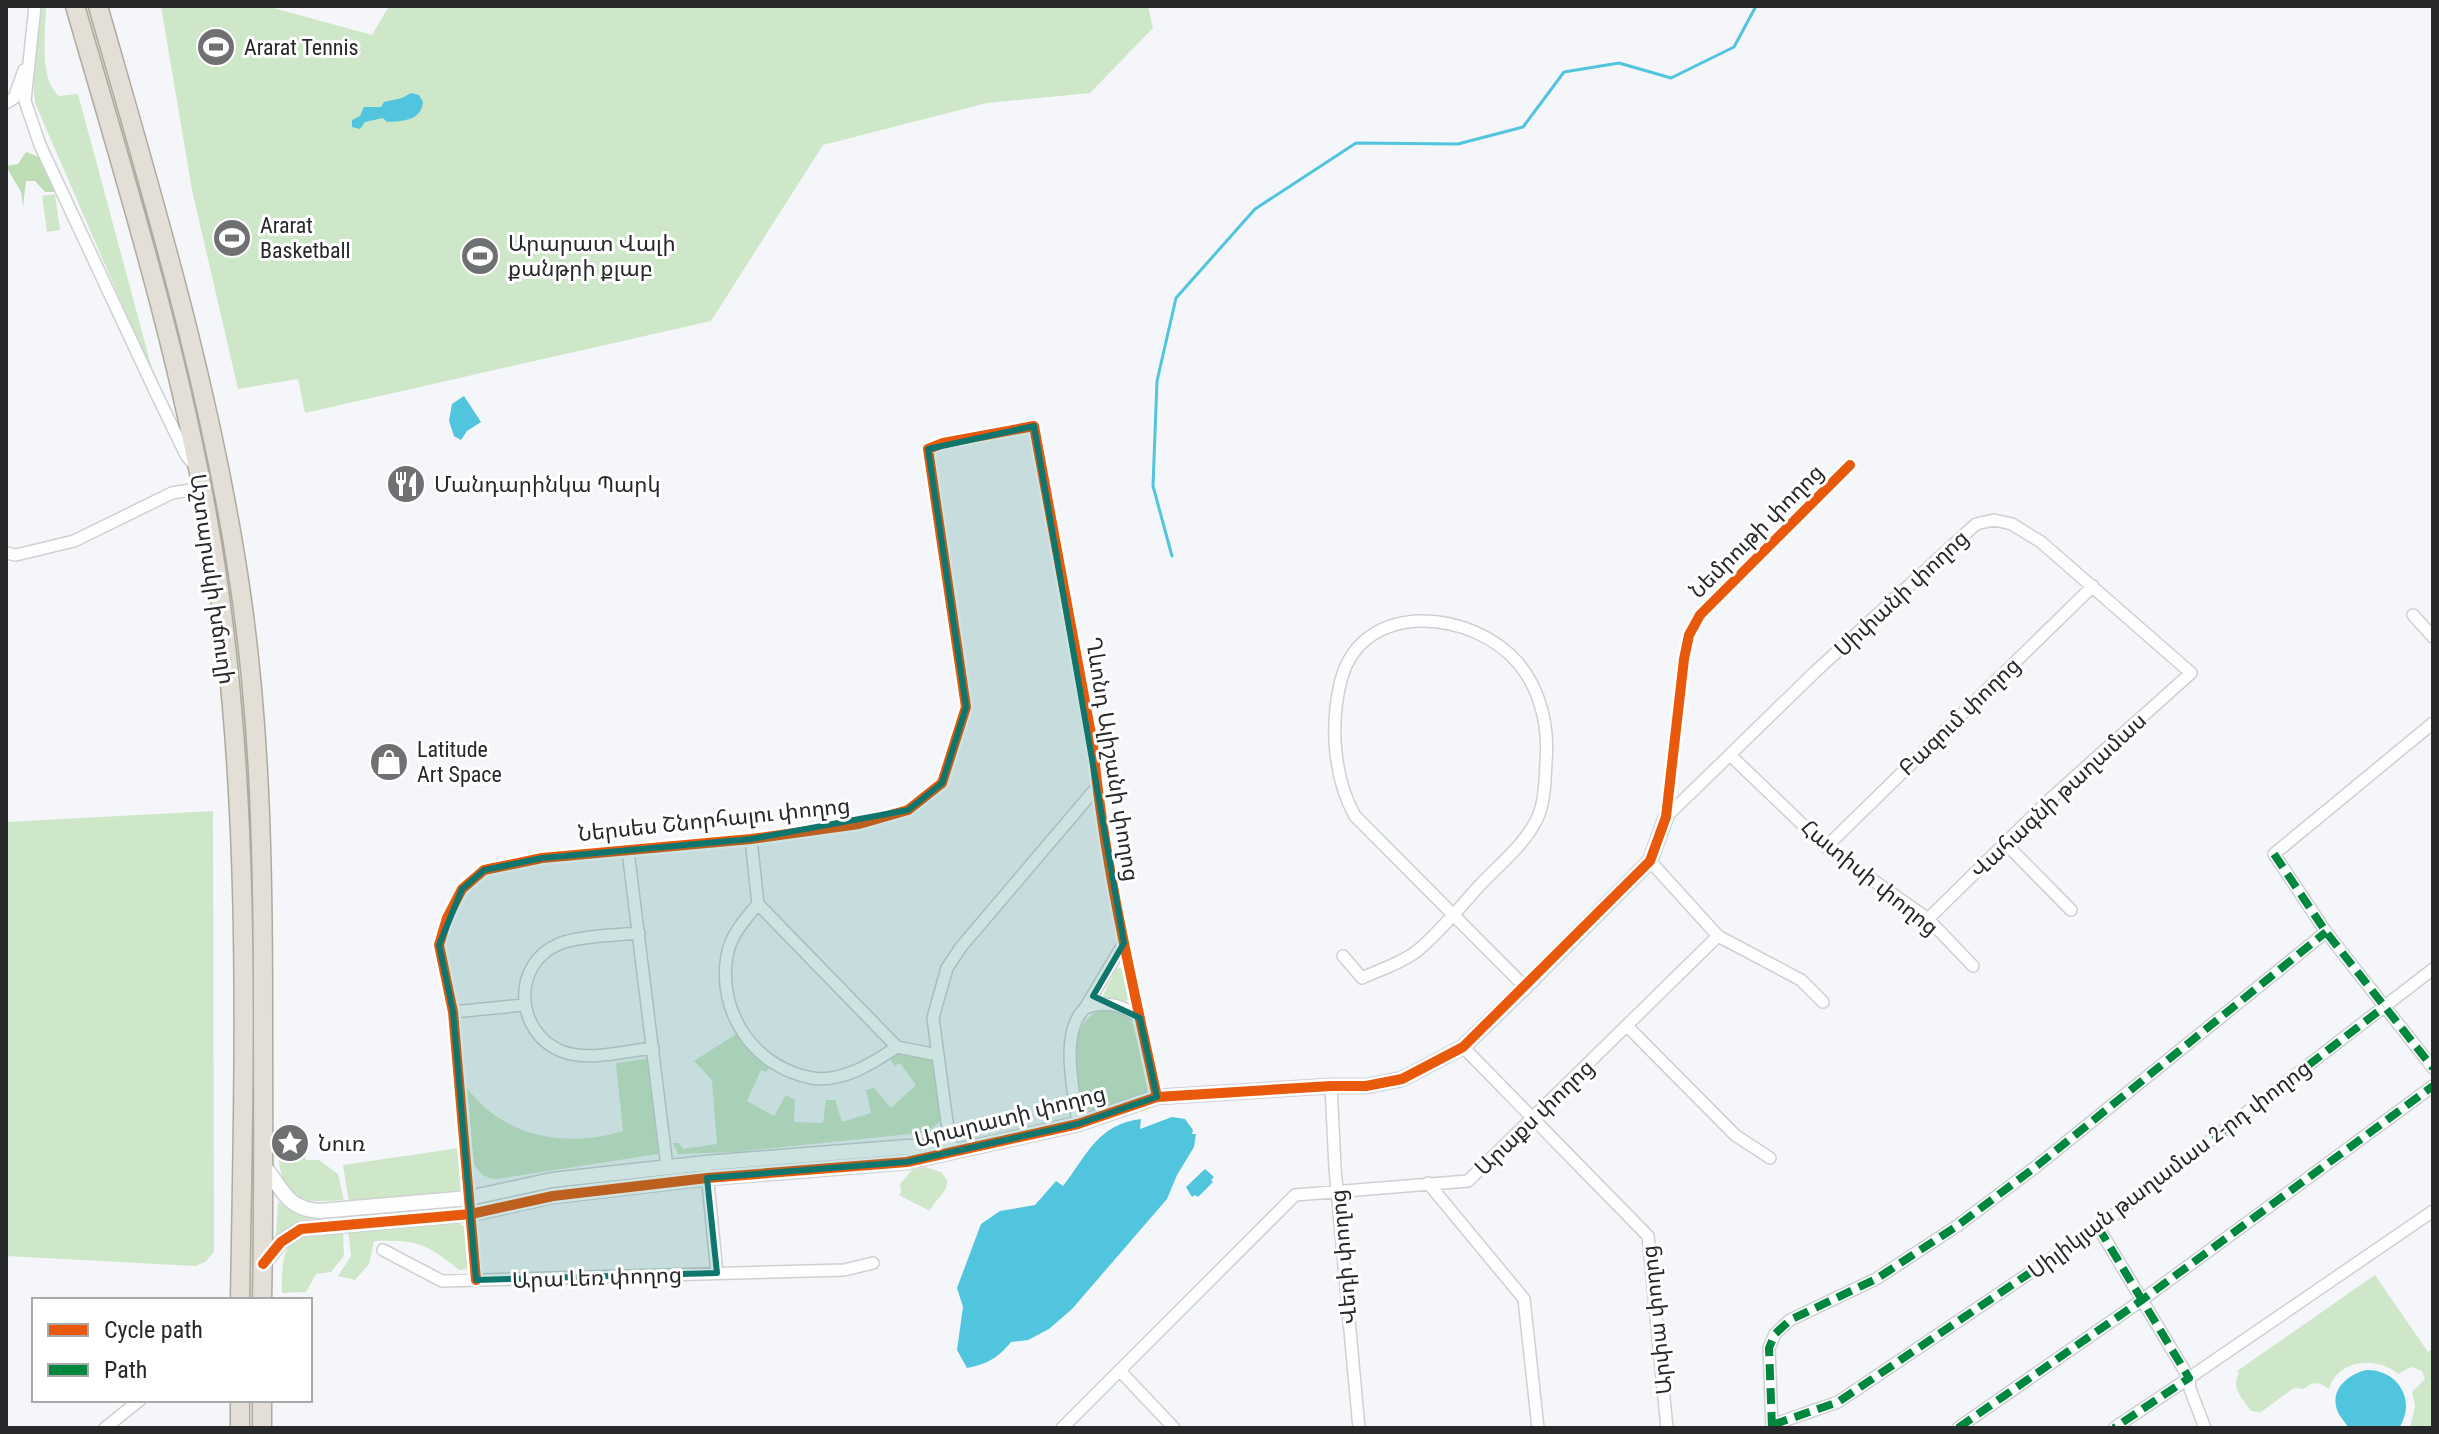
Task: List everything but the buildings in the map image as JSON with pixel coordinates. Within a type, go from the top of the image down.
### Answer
[{"type":"highway","name":"Աշտարակի խճուղի","points":[[75,6],[139,227],[182,396],[202,488],[226,642],[237,764],[242,958],[240,1298]]},
{"type":"highway","name":"Աշտարակի խճուղի","points":[[98,6],[195,359],[227,509],[249,653],[258,763],[263,956],[262,1298]]},
{"type":"highway","points":[[242,958],[263,956]]},
{"type":"highway","points":[[240,1402],[240,1428]]},
{"type":"highway","points":[[262,1402],[262,1428]]},
{"type":"street","points":[[35,6],[25,101],[40,145],[186,455],[198,469]]},
{"type":"street","points":[[6,103],[14,98],[31,51]]},
{"type":"street","name":"Ներսես Շնորհալու փողոց","points":[[469,1198],[453,1012],[439,945],[447,918],[462,889],[484,870],[542,858],[751,839],[859,824],[908,810],[942,783],[966,707],[928,449],[943,443],[1034,426]]},
{"type":"street","name":"Ղևոնդ Ալիշանի փողոց","points":[[1034,426],[1093,745],[1097,787],[1124,943],[1157,1097]]},
{"type":"street","name":"Նեմրութի փողոց","points":[[1666,817],[1689,635],[1700,615],[1850,465]]},
{"type":"street","points":[[6,553],[16,555],[74,541],[172,493],[202,488]]},
{"type":"street","name":"Սիփանի փողոց","points":[[1666,817],[1816,671],[1976,524],[1994,520],[2012,524],[2041,542],[2191,673]]},
{"type":"street","name":"Բազում փողոց","points":[[1826,847],[2093,586]]},
{"type":"street","points":[[2413,615],[2433,637]]},
{"type":"street","points":[[1343,956],[1362,978],[1415,952],[1453,914],[1527,836],[1538,818],[1546,776],[1546,735],[1533,687],[1510,654],[1481,635],[1462,627],[1422,620],[1385,628],[1370,635],[1351,657],[1339,690],[1337,759],[1345,797],[1355,816],[1453,914],[1525,987]]},
{"type":"street","name":"Վահագնի թաղամաս","points":[[1928,919],[2048,801],[2191,673]]},
{"type":"street","points":[[2433,723],[2274,854],[2326,932],[2433,1068]]},
{"type":"street","name":"Հատիսի փողոց","points":[[1730,755],[1826,847],[1928,919],[1973,966]]},
{"type":"street","points":[[955,1149],[933,1018],[947,968],[961,947],[1097,787]]},
{"type":"street","name":"Արարատի փողոց","points":[[263,1264],[286,1237],[301,1229],[471,1214],[553,1196],[706,1171],[907,1147],[955,1149],[1078,1124],[1157,1097],[1366,1086],[1402,1079],[1463,1047],[1525,987],[1650,861],[1666,817]]},
{"type":"street","points":[[751,839],[758,904],[897,1047],[938,1055]]},
{"type":"street","points":[[2005,843],[2071,910]]},
{"type":"street","points":[[628,851],[667,1167]]},
{"type":"street","points":[[1650,861],[1718,936],[1801,980],[1823,1002]]},
{"type":"street","points":[[758,904],[740,925],[727,954],[725,990],[734,1022],[756,1050],[782,1068],[814,1079],[846,1075],[897,1047]]},
{"type":"street","points":[[1772,1427],[1769,1348],[1775,1334],[1790,1320],[1876,1279],[1968,1217],[2038,1165],[2326,932]]},
{"type":"street","points":[[639,933],[560,943],[544,953],[532,967],[525,986],[524,1005],[541,1039],[559,1050],[578,1056],[653,1048]]},
{"type":"street","name":"Արաքս փողոց","points":[[1062,1428],[1295,1195],[1468,1181],[1718,936]]},
{"type":"street","points":[[1078,1124],[1070,1045],[1077,1016],[1124,943]]},
{"type":"street","name":"Սիլիկյան թաղամաս 2-րդ փողոց","points":[[1772,1427],[1838,1402],[2098,1227],[2433,969]]},
{"type":"street","points":[[1085,1008],[1111,1002],[1140,1018]]},
{"type":"street","points":[[453,1012],[524,1005]]},
{"type":"street","points":[[1627,1026],[1735,1135],[1770,1158]]},
{"type":"street","name":"Արփա փողոց","points":[[1463,1047],[1648,1236],[1667,1428]]},
{"type":"street","name":"Վեդի փողոց","points":[[1331,1086],[1337,1190],[1359,1428]]},
{"type":"street","points":[[1958,1428],[2142,1300],[2433,1086]]},
{"type":"street","name":"Արարատի փողոց","points":[[263,1165],[289,1201],[308,1210],[469,1198],[552,1180],[667,1167],[706,1171]]},
{"type":"street","points":[[706,1171],[717,1273]]},
{"type":"street","points":[[1428,1183],[1524,1299],[1538,1428]]},
{"type":"street","points":[[469,1198],[476,1280]]},
{"type":"street","points":[[2114,1428],[2433,1211]]},
{"type":"street","points":[[2098,1227],[2189,1378],[2190,1389],[2205,1428]]},
{"type":"street","name":"Արա Լեռ փողոց","points":[[383,1250],[442,1281],[844,1270],[873,1263]]},
{"type":"street","points":[[1120,1371],[1174,1428]]},
{"type":"street","points":[[105,1428],[138,1402]]},
{"type":"highlighted area","points":[[1034,426],[1124,943],[1093,996],[1140,1018],[1157,1097],[1078,1124],[907,1162],[707,1178],[717,1273],[476,1280],[453,1012],[439,945],[462,889],[484,870],[542,858],[751,839],[908,810],[942,783],[966,707],[928,449]]},
{"type":"green space","points":[[39,6],[46,6],[48,78],[59,96],[78,94],[155,380],[35,103],[33,82]]},
{"type":"green space","points":[[82,6],[90,6],[149,214],[186,353],[217,493],[242,659],[257,945],[249,946],[231,640]]},
{"type":"green space","name":"Արարատ Վալի քանթրի քլաբ","points":[[161,6],[266,6],[372,35],[389,6],[1148,6],[1153,28],[1090,93],[987,103],[823,145],[711,321],[305,413],[298,379],[238,389],[192,190]]},
{"type":"green space","points":[[26,152],[46,160],[61,192],[45,192],[35,181],[26,181],[23,207],[21,192],[6,166],[18,164]]},
{"type":"green space","points":[[55,194],[60,230],[47,232],[42,196]]},
{"type":"green space","points":[[213,811],[214,1252],[205,1262],[195,1266],[6,1256],[6,822]]},
{"type":"green space","points":[[1116,969],[1125,971],[1130,997],[1125,1002],[1102,998]]},
{"type":"green space","points":[[248,978],[256,978],[255,1298],[247,1298]]},
{"type":"green space","points":[[1106,1008],[1129,1019],[1135,1028],[1143,1048],[1150,1086],[1146,1094],[1096,1110],[1084,1109],[1080,1100],[1076,1046],[1084,1023]]},
{"type":"green space","points":[[736,1034],[770,1066],[766,1072],[761,1070],[747,1101],[774,1116],[786,1095],[795,1100],[794,1122],[823,1123],[826,1100],[835,1100],[842,1122],[871,1113],[866,1090],[874,1088],[891,1108],[916,1085],[900,1063],[895,1066],[889,1058],[899,1050],[934,1059],[940,1121],[929,1132],[735,1152],[678,1154],[673,1143],[679,1143],[683,1149],[717,1144],[712,1080],[694,1061]]},
{"type":"green space","points":[[651,1058],[658,1154],[497,1179],[483,1175],[474,1164],[466,1088],[486,1109],[519,1129],[553,1138],[589,1138],[623,1131],[616,1063]]},
{"type":"green space","points":[[459,1148],[463,1190],[349,1203],[343,1165]]},
{"type":"green space","points":[[305,1152],[306,1160],[319,1160],[338,1174],[344,1200],[305,1200],[289,1191],[280,1170],[278,1153]]},
{"type":"green space","points":[[925,1167],[941,1172],[947,1180],[945,1189],[930,1211],[899,1195],[900,1184],[912,1170]]},
{"type":"green space","points":[[278,1202],[297,1213],[329,1216],[327,1219],[300,1220],[276,1236]]},
{"type":"green space","points":[[456,1222],[467,1228],[470,1269],[459,1270],[420,1245],[374,1241],[369,1264],[355,1280],[338,1276],[351,1256],[348,1230]]},
{"type":"green space","points":[[343,1232],[344,1256],[331,1272],[316,1274],[306,1292],[282,1293],[284,1261],[292,1243],[311,1235]]},
{"type":"green space","points":[[2375,1275],[2428,1352],[2433,1349],[2433,1428],[2410,1428],[2415,1406],[2412,1392],[2425,1379],[2422,1371],[2411,1367],[2398,1374],[2389,1368],[2369,1363],[2349,1366],[2341,1371],[2329,1389],[2316,1383],[2304,1389],[2294,1388],[2261,1412],[2251,1411],[2237,1389],[2237,1371]]},
{"type":"water","points":[[411,93],[419,95],[423,102],[415,116],[387,122],[383,118],[365,122],[360,129],[352,127],[352,120],[360,116],[364,107],[381,107],[384,102]]},
{"type":"water","points":[[464,396],[481,422],[467,431],[461,440],[454,436],[449,421],[452,404]]},
{"type":"water","points":[[1172,1117],[1185,1119],[1193,1130],[1192,1134],[1196,1134],[1194,1147],[1167,1199],[1072,1309],[1049,1329],[1028,1340],[1011,1342],[992,1360],[967,1368],[957,1350],[963,1307],[957,1288],[981,1224],[1000,1211],[1035,1205],[1056,1181],[1063,1186],[1087,1152],[1114,1127],[1141,1119],[1140,1129]]},
{"type":"water","points":[[1205,1169],[1214,1177],[1213,1182],[1198,1197],[1192,1197],[1186,1187]]},
{"type":"water","points":[[2366,1370],[2387,1375],[2401,1388],[2406,1407],[2399,1428],[2349,1428],[2339,1415],[2335,1399],[2340,1387],[2348,1378]]},
{"type":"waterway","points":[[1172,556],[1153,486],[1157,381],[1176,298],[1255,209],[1356,143],[1458,144],[1523,127],[1564,72],[1619,63],[1671,78],[1734,47],[1756,6]]},
{"type":"marked path","points":[[2274,854],[2326,932],[2433,1068]]},
{"type":"marked path","points":[[1772,1428],[1769,1348],[1775,1334],[1790,1320],[1876,1279],[1957,1226],[2038,1165],[2326,932]]},
{"type":"marked path","points":[[1772,1425],[1838,1402],[2098,1227],[2384,1007]]},
{"type":"marked path","points":[[1958,1428],[2142,1300],[2433,1086]]},
{"type":"marked path","points":[[2098,1227],[2189,1378],[2114,1428]]},
{"type":"cycle path","points":[[476,1280],[453,1012],[439,945],[447,918],[462,889],[484,870],[542,858],[751,839],[859,824],[908,810],[942,783],[966,707],[928,449],[943,443],[1034,426],[1093,745],[1111,878],[1157,1097]]},
{"type":"cycle path","points":[[263,1264],[281,1242],[301,1229],[471,1214],[553,1196],[707,1178],[907,1162],[1078,1124],[1157,1097],[1366,1086],[1402,1079],[1463,1047],[1650,861],[1666,817],[1689,635],[1700,615],[1850,465]]},
{"type":"place","name":"Ararat Tennis","points":[[216,47]]},
{"type":"place","name":"Ararat Basketball","points":[[232,238]]},
{"type":"place","name":"Արարատ Վալի քանթրի քլաբ","points":[[480,256]]},
{"type":"place","name":"Մանդարինկա Պարկ","points":[[406,484]]},
{"type":"place","name":"Latitude Art Space","points":[[389,762]]},
{"type":"place","name":"Նուռ","points":[[290,1143]]}]
